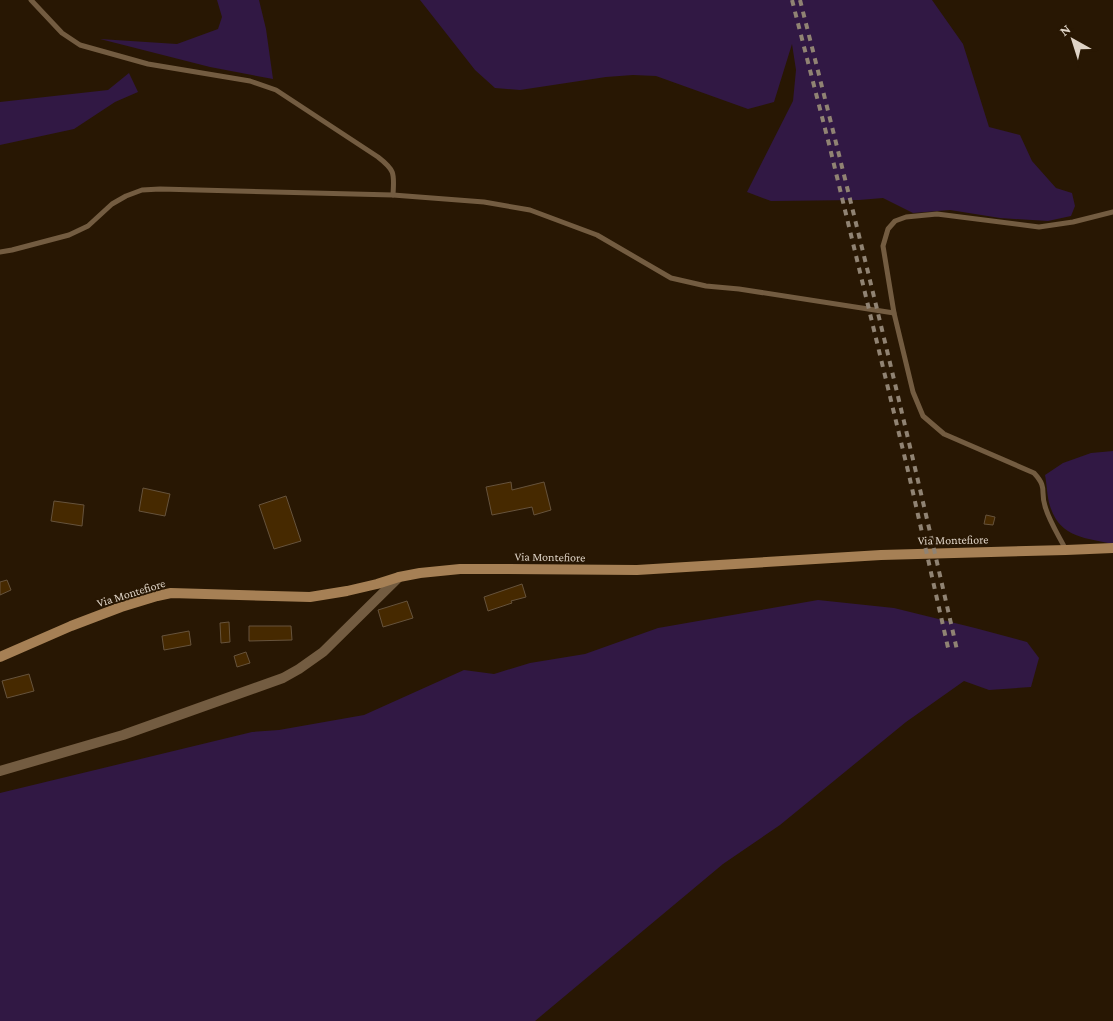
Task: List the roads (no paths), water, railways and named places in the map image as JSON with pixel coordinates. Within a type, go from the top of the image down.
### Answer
[{"type":"main road","name":"Via Montefiore","points":[[0,656],[121,607],[171,593],[310,597],[347,591],[420,573],[460,569],[637,570],[880,555],[1113,548]]},
{"type":"street","points":[[0,772],[130,733],[283,678],[322,652],[399,577]]},
{"type":"lane","points":[[31,0],[62,33],[80,45],[148,64],[250,81],[276,90],[389,166],[394,177],[393,196]]},
{"type":"lane","points":[[0,252],[69,235],[88,226],[112,204],[142,190],[393,196],[484,202],[530,210],[597,235],[670,278],[706,286],[739,289],[894,313]]},
{"type":"lane","points":[[1066,550],[1044,505],[1044,488],[1041,480],[1034,473],[944,434],[923,416],[913,392],[894,313],[883,246],[888,229],[895,221],[906,217],[937,214],[1039,227],[1073,222],[1113,212]]},
{"type":"railway","points":[[792,0],[830,148],[909,475],[949,652]]},
{"type":"railway","points":[[800,0],[881,325],[957,650]]}]
